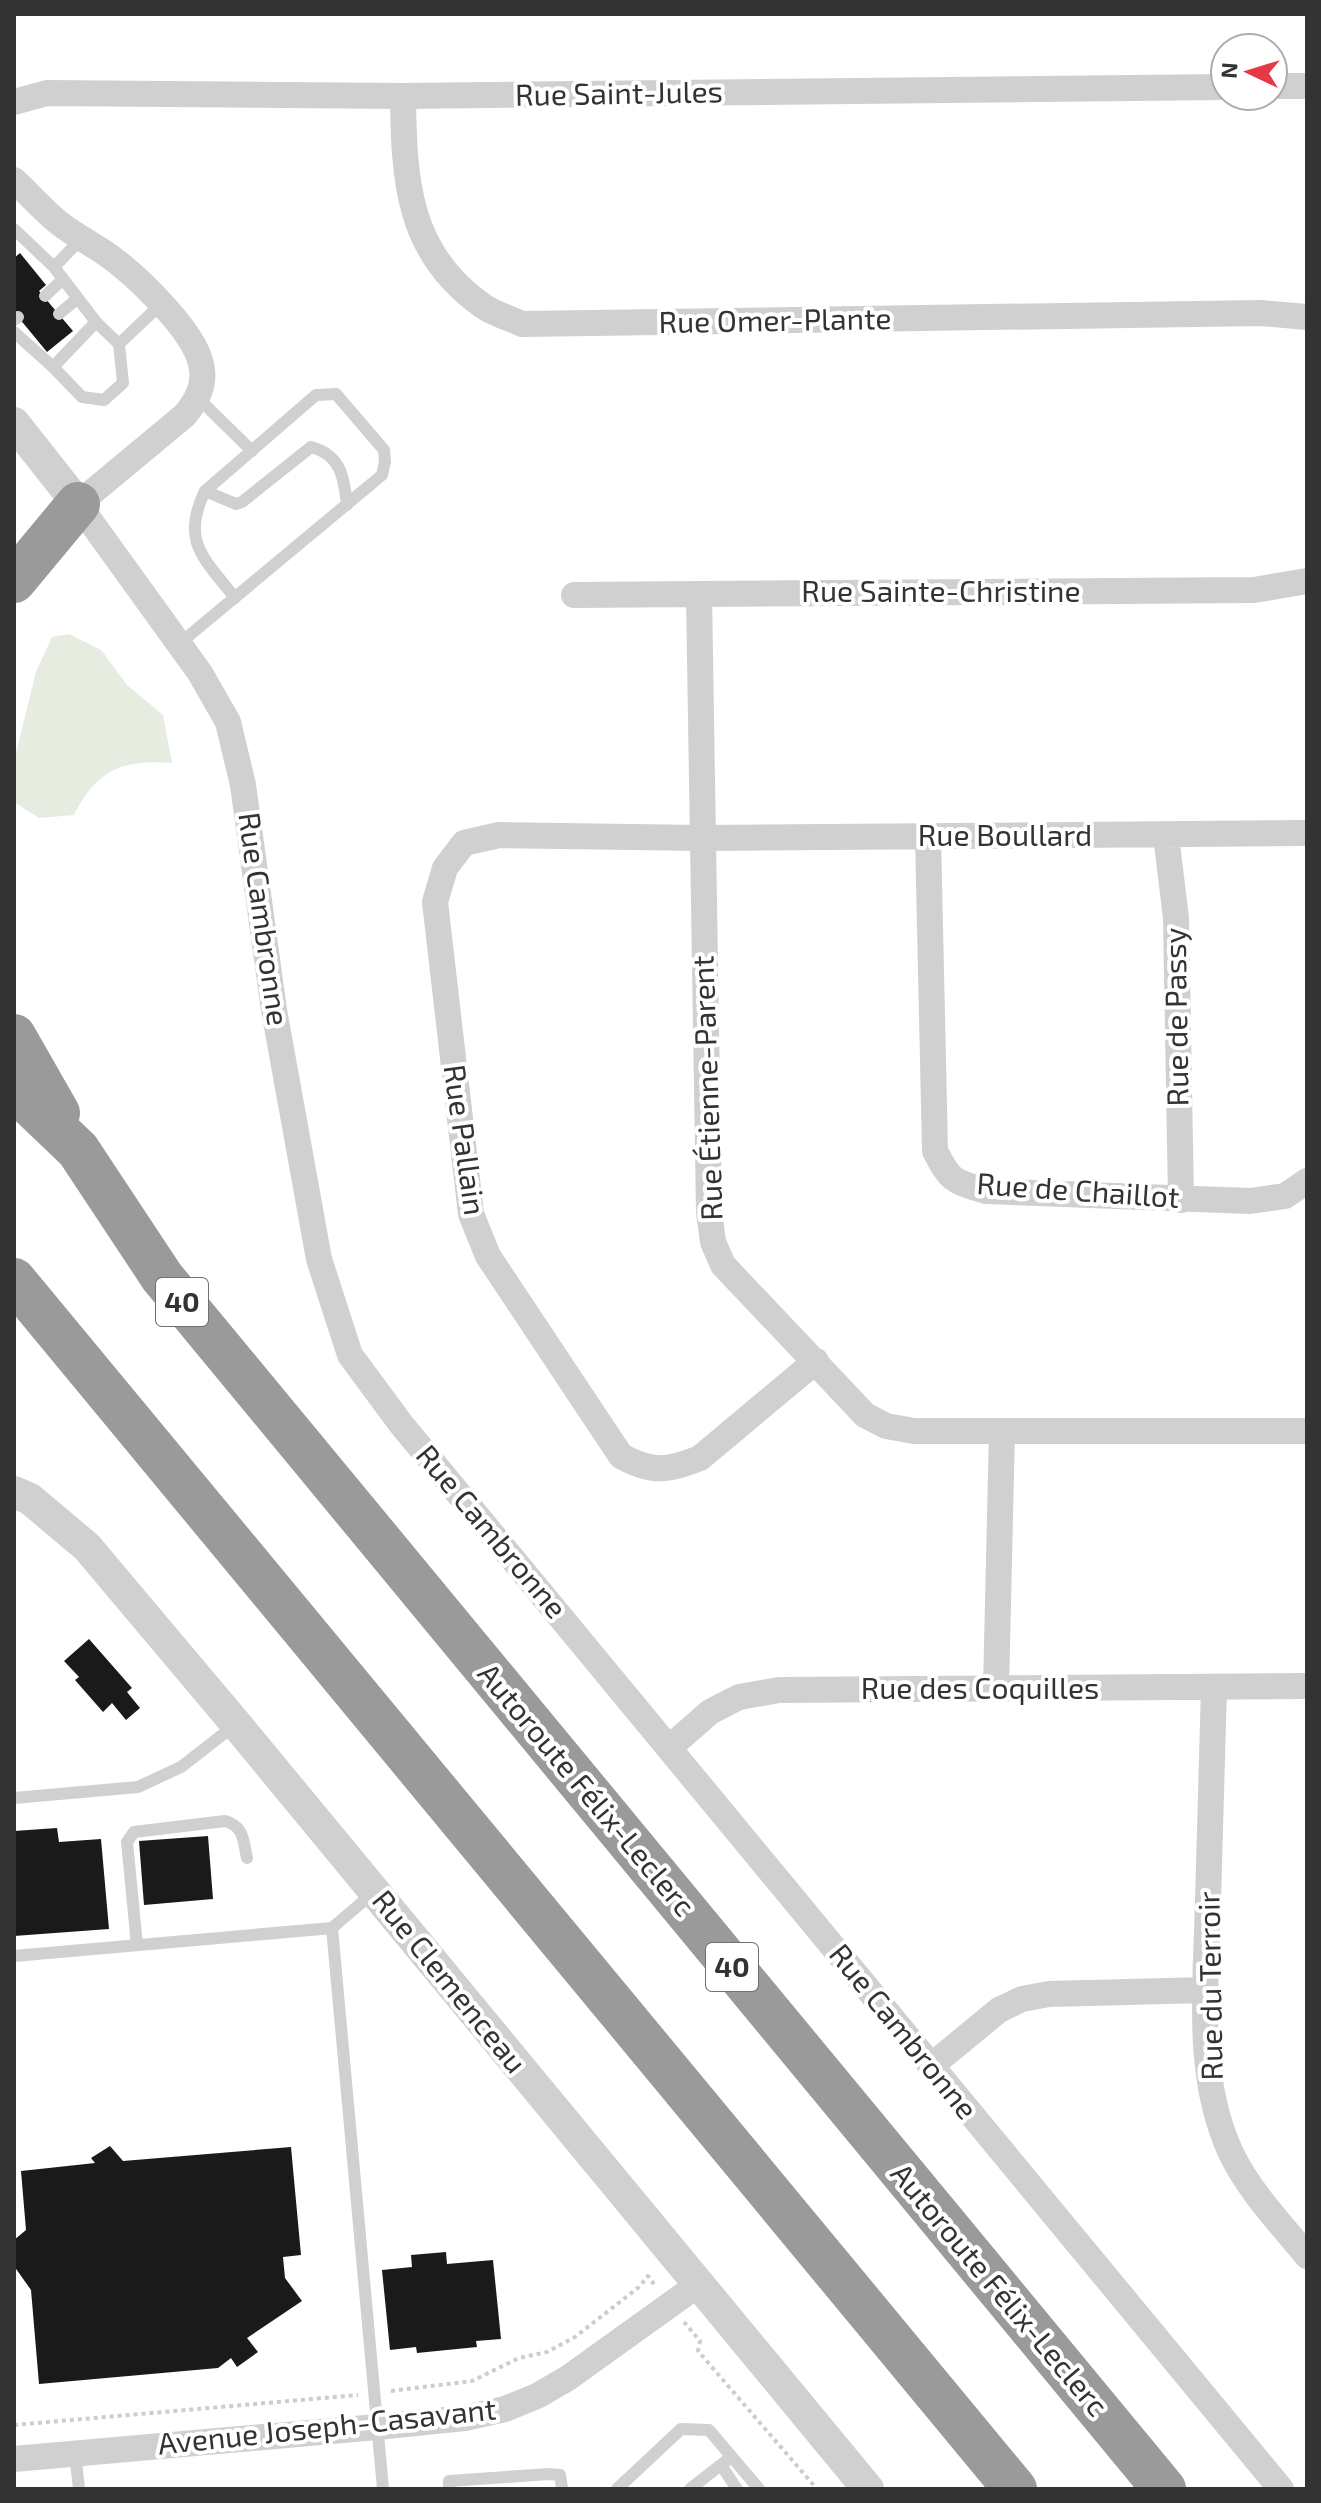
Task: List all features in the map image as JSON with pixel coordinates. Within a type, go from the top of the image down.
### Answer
[{"type":"highway","points":[[14,545],[78,504]]},
{"type":"highway","points":[[14,581],[78,504]]},
{"type":"highway","points":[[14,1036],[78,1150]]},
{"type":"highway","name":"Autoroute Félix-Leclerc","points":[[14,1089],[78,1150],[162,1277],[1164,2489]]},
{"type":"highway","points":[[14,1280],[1015,2489]]},
{"type":"street","name":"Rue Saint-Jules","points":[[14,102],[47,93],[403,96],[1209,87]]},
{"type":"street","name":"Rue Omer-Plante","points":[[403,96],[408,193],[423,238],[450,278],[485,307],[522,324],[1261,313],[1307,317]]},
{"type":"street","points":[[14,180],[59,223],[132,273],[193,345],[201,364],[202,382],[198,398],[185,415],[78,504]]},
{"type":"street","name":"Rue Cambronne","points":[[14,423],[78,504],[200,673],[228,722],[243,785],[274,1010],[319,1259],[350,1355],[411,1436],[1281,2489]]},
{"type":"street","name":"Rue Sainte-Christine","points":[[574,595],[1254,590],[1307,581]]},
{"type":"street","name":"Rue Étienne-Parent","points":[[699,594],[709,1212],[713,1242],[723,1265],[865,1415],[886,1426],[914,1431],[1307,1431]]},
{"type":"street","name":"Rue Boullard","points":[[702,838],[1307,833]]},
{"type":"street","name":"Rue Pallain","points":[[702,838],[499,835],[464,843],[445,868],[435,902],[471,1214],[488,1256],[621,1456],[641,1467],[677,1467],[700,1458],[816,1361]]},
{"type":"street","name":"Rue de Chaillot","points":[[928,836],[935,1151],[948,1176],[986,1191],[1250,1201],[1285,1196],[1307,1181]]},
{"type":"street","name":"Rue de Passy","points":[[1166,836],[1176,918],[1181,1200]]},
{"type":"street","points":[[996,1689],[1002,1431]]},
{"type":"street","name":"Rue Clemenceau","points":[[14,1492],[30,1499],[87,1547],[868,2489]]},
{"type":"street","name":"Rue des Coquilles","points":[[670,1747],[710,1712],[739,1697],[779,1690],[1307,1686]]},
{"type":"street","name":"Rue du Terroir","points":[[1214,1687],[1207,2059],[1216,2112],[1232,2155],[1267,2208],[1307,2256]]},
{"type":"street","points":[[931,2066],[999,2010],[1022,1999],[1049,1994],[1206,1990]]},
{"type":"street","name":"Avenue Joseph-Casavant","points":[[14,2459],[377,2427],[465,2418],[505,2409],[537,2396],[568,2378],[699,2284]]},
{"type":"lane","points":[[14,229],[54,267],[96,322],[119,344],[123,383],[104,400],[82,397],[22,338]]},
{"type":"lane","points":[[54,267],[82,238]]},
{"type":"lane","points":[[45,296],[63,279]]},
{"type":"lane","points":[[59,314],[78,298]]},
{"type":"lane","points":[[119,344],[161,304]]},
{"type":"lane","points":[[53,367],[96,322]]},
{"type":"lane","points":[[179,644],[235,598],[347,505],[382,475],[384,450],[336,394],[316,395],[205,491],[198,507],[194,534],[199,551],[235,598]]},
{"type":"lane","points":[[198,398],[252,451]]},
{"type":"lane","points":[[205,491],[236,504],[242,502],[311,447],[326,451],[343,474],[347,505]]},
{"type":"lane","points":[[14,1798],[138,1787],[181,1767],[236,1724]]},
{"type":"lane","points":[[137,1945],[127,1842],[134,1832],[225,1821],[241,1830],[247,1858]]},
{"type":"lane","points":[[14,1956],[332,1928],[375,1891]]},
{"type":"lane","points":[[332,1928],[383,2489]]},
{"type":"lane","points":[[617,2489],[681,2429],[709,2430],[737,2489]]},
{"type":"lane","points":[[75,2453],[79,2489]]},
{"type":"lane","points":[[690,2489],[726,2461]]},
{"type":"lane","points":[[726,2461],[759,2489]]},
{"type":"lane","points":[[449,2489],[449,2481],[549,2474],[560,2475],[562,2488]]},
{"type":"path","points":[[670,2305],[700,2341],[698,2351],[817,2489]]},
{"type":"shaded area","points":[[69,634],[101,650],[127,685],[163,715],[172,763],[125,766],[92,787],[74,815],[39,818],[14,802],[14,761],[36,672],[52,637]]},
{"type":"building","points":[[20,253],[46,285],[39,291],[73,331],[47,352],[14,312],[14,258]]},
{"type":"building","points":[[89,1639],[132,1688],[127,1692],[140,1708],[126,1720],[112,1703],[103,1712],[75,1680],[79,1677],[64,1661]]},
{"type":"building","points":[[57,1828],[59,1842],[101,1839],[109,1929],[14,1936],[14,1831]]},
{"type":"building","points":[[208,1836],[213,1899],[144,1905],[139,1841]]},
{"type":"building","points":[[110,2146],[123,2161],[291,2147],[301,2255],[283,2257],[285,2278],[302,2301],[247,2338],[258,2352],[237,2367],[231,2358],[218,2368],[39,2384],[31,2290],[14,2266],[14,2240],[26,2230],[21,2171],[95,2163],[91,2158]]},
{"type":"building","points":[[446,2252],[447,2264],[493,2260],[501,2339],[476,2341],[477,2347],[417,2353],[416,2347],[390,2350],[382,2270],[412,2267],[411,2255]]}]
